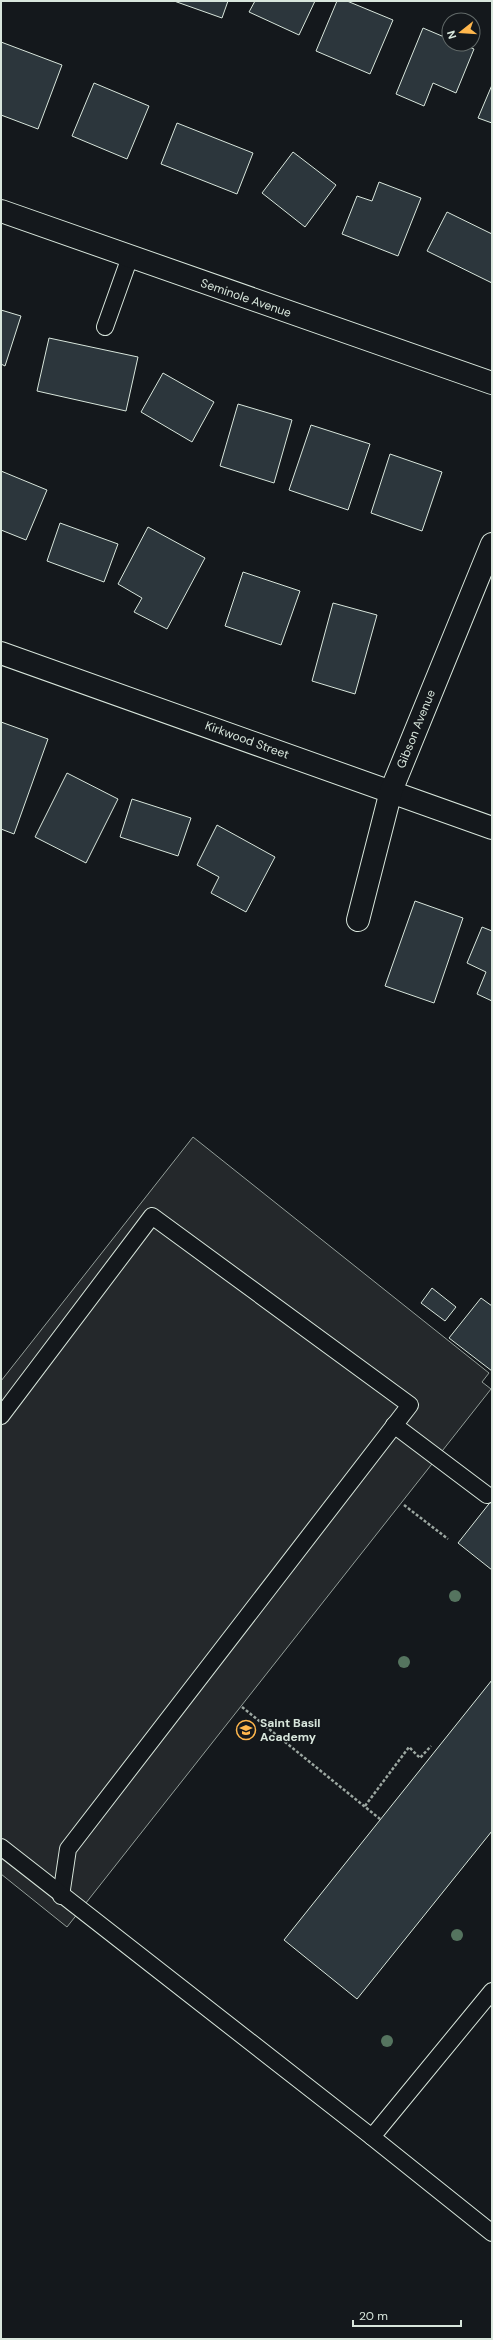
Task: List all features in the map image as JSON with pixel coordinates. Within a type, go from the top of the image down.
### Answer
[{"type":"street","name":"Seminole Avenue","points":[[1,211],[492,384]]},
{"type":"street","name":"Gibson Avenue","points":[[358,920],[391,792],[492,544]]},
{"type":"street","name":"Kirkwood Street","points":[[1,653],[492,828]]},
{"type":"lane","points":[[105,327],[130,257]]},
{"type":"lane","points":[[1,1416],[152,1216],[410,1405],[68,1849],[61,1896]]},
{"type":"lane","points":[[394,1425],[488,1495]]},
{"type":"lane","points":[[1,1847],[61,1896],[372,2137],[492,2233]]},
{"type":"lane","points":[[372,2137],[492,1991]]},
{"type":"path","points":[[404,1505],[448,1539]]},
{"type":"path","points":[[242,1707],[380,1819]]},
{"type":"path","points":[[365,1806],[409,1747],[420,1758],[431,1746]]},
{"type":"shaded area","points":[[193,1137],[489,1373],[482,1382],[491,1389],[67,1927],[1,1874],[1,1381]]},
{"type":"building","points":[[174,1],[228,1],[222,18]]},
{"type":"building","points":[[255,1],[315,1],[299,35],[249,12]]},
{"type":"building","points":[[337,1],[347,1],[393,20],[370,74],[316,51]]},
{"type":"building","points":[[423,28],[441,36],[441,52],[473,52],[456,93],[433,83],[424,106],[396,94]]},
{"type":"building","points":[[1,42],[62,65],[38,129],[1,115]]},
{"type":"building","points":[[94,83],[149,106],[127,159],[72,136]]},
{"type":"building","points":[[492,85],[492,123],[478,118]]},
{"type":"building","points":[[177,123],[253,153],[237,194],[161,164]]},
{"type":"building","points":[[293,152],[336,185],[305,227],[262,193]]},
{"type":"building","points":[[379,182],[421,198],[398,256],[342,234],[357,196],[372,201]]},
{"type":"building","points":[[447,212],[492,234],[492,283],[427,251]]},
{"type":"building","points":[[1,310],[21,316],[5,366],[1,364]]},
{"type":"building","points":[[49,338],[138,357],[126,411],[37,391]]},
{"type":"building","points":[[163,373],[214,402],[192,442],[141,412]]},
{"type":"building","points":[[238,404],[292,420],[274,483],[220,466]]},
{"type":"building","points":[[311,425],[370,444],[348,510],[289,490]]},
{"type":"building","points":[[390,454],[442,472],[422,531],[371,513]]},
{"type":"building","points":[[1,471],[47,490],[26,540],[1,530]]},
{"type":"building","points":[[60,523],[118,544],[104,582],[47,561]]},
{"type":"building","points":[[148,527],[205,558],[167,629],[134,612],[142,598],[118,584]]},
{"type":"building","points":[[243,572],[300,591],[281,645],[225,626]]},
{"type":"building","points":[[333,603],[377,615],[355,694],[312,681]]},
{"type":"building","points":[[1,722],[48,739],[14,834],[1,829]]},
{"type":"building","points":[[67,773],[118,799],[86,863],[35,837]]},
{"type":"building","points":[[132,799],[191,818],[178,856],[120,837]]},
{"type":"building","points":[[217,825],[275,857],[246,912],[211,893],[219,877],[197,865]]},
{"type":"building","points":[[415,901],[463,918],[434,1003],[385,986]]},
{"type":"building","points":[[482,927],[492,931],[492,1001],[477,994],[486,972],[467,963]]},
{"type":"building","points":[[432,1288],[456,1307],[445,1321],[421,1303]]},
{"type":"building","points":[[481,1298],[492,1306],[492,1371],[449,1338]]},
{"type":"building","points":[[492,1500],[492,1570],[458,1543]]},
{"type":"building","points":[[492,1680],[492,1831],[357,1999],[284,1940]]},
{"type":"place","name":"Saint Basil Academy","points":[[246,1730]]}]
